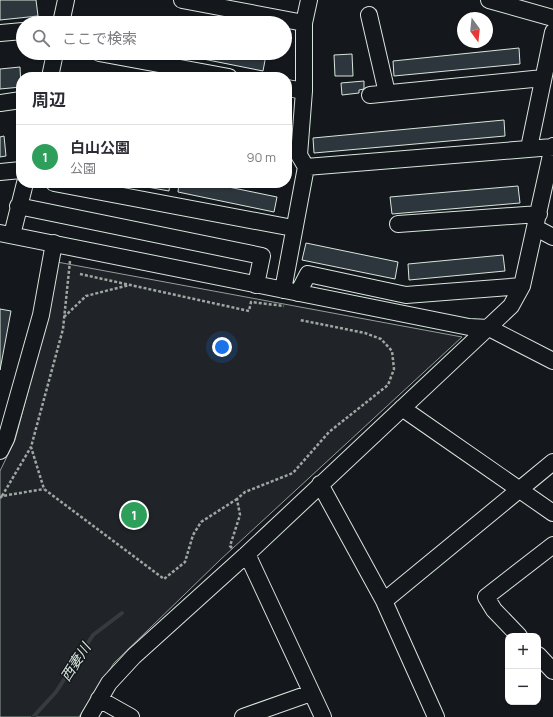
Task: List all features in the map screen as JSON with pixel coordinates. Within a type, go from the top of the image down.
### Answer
[{"type":"street","points":[[63,16],[66,0]]},
{"type":"street","points":[[182,0],[267,16]]},
{"type":"street","points":[[291,292],[293,228],[306,167],[299,155],[304,91],[304,23],[309,0]]},
{"type":"street","points":[[489,0],[553,18]]},
{"type":"street","points":[[369,16],[386,93]]},
{"type":"street","points":[[292,21],[304,23]]},
{"type":"street","points":[[0,33],[16,32]]},
{"type":"street","points":[[529,148],[553,32]]},
{"type":"street","points":[[51,72],[54,60]]},
{"type":"street","points":[[137,60],[202,72]]},
{"type":"street","points":[[370,94],[543,78]]},
{"type":"street","points":[[292,89],[304,91]]},
{"type":"street","points":[[0,103],[16,101]]},
{"type":"street","points":[[89,717],[109,683],[134,656],[245,556],[511,306],[522,286],[553,147],[306,167]]},
{"type":"street","points":[[0,172],[16,170]]},
{"type":"street","points":[[23,188],[18,206],[6,234],[469,327],[489,328],[553,361]]},
{"type":"street","points":[[81,188],[293,228]]},
{"type":"street","points":[[18,206],[262,256],[256,284]]},
{"type":"street","points":[[398,224],[537,221],[553,237]]},
{"type":"street","points":[[0,451],[6,439],[41,315],[54,243]]},
{"type":"street","points":[[291,292],[308,274],[406,295],[522,286]]},
{"type":"street","points":[[402,408],[520,488],[553,513]]},
{"type":"street","points":[[384,601],[553,462]]},
{"type":"street","points":[[320,484],[384,601],[436,717]]},
{"type":"street","points":[[516,633],[494,610],[486,597],[553,545]]},
{"type":"street","points":[[245,556],[323,717]]},
{"type":"street","points":[[541,658],[553,671]]},
{"type":"street","points":[[244,717],[312,693]]},
{"type":"street","points":[[99,699],[131,717]]},
{"type":"path","points":[[1,497],[31,447],[63,329],[63,318],[72,247]]},
{"type":"path","points":[[80,274],[250,311],[251,302],[291,307],[291,292]]},
{"type":"path","points":[[63,318],[86,296],[129,285]]},
{"type":"path","points":[[31,447],[44,490],[164,579],[185,562],[193,535],[201,522],[237,499],[245,492],[293,473],[329,432],[388,385],[394,369],[392,351],[381,339],[365,333],[300,320]]},
{"type":"path","points":[[1,497],[44,490]]},
{"type":"path","points":[[237,499],[240,515],[230,546],[245,556]]},
{"type":"shaded area","points":[[57,262],[462,337],[220,560],[114,663],[79,717],[0,717],[0,471],[15,440],[48,316]]},
{"type":"building","points":[[0,0],[36,0],[38,16],[16,16],[16,18],[0,20]]},
{"type":"building","points":[[519,48],[520,64],[394,76],[393,61]]},
{"type":"building","points":[[352,54],[353,76],[335,76],[334,55]]},
{"type":"building","points":[[208,60],[265,60],[263,71]]},
{"type":"building","points":[[20,67],[20,72],[16,72],[16,87],[0,89],[0,69]]},
{"type":"building","points":[[364,81],[364,89],[359,90],[359,93],[342,95],[341,83]]},
{"type":"building","points":[[504,120],[505,136],[314,153],[313,138]]},
{"type":"building","points":[[4,136],[6,156],[0,157],[0,137]]},
{"type":"building","points":[[518,186],[520,203],[392,214],[390,197]]},
{"type":"building","points":[[152,188],[169,188],[169,191]]},
{"type":"building","points":[[178,188],[233,188],[277,197],[274,212],[178,192]]},
{"type":"building","points":[[306,243],[398,262],[395,279],[302,260]]},
{"type":"building","points":[[503,255],[505,271],[409,280],[408,264]]},
{"type":"building","points":[[0,309],[11,311],[0,370]]},
{"type":"waterway","name":"西妻川","points":[[33,717],[56,692],[93,635],[122,613]]},
{"type":"place","name":"白山公園","points":[[134,515]]}]
